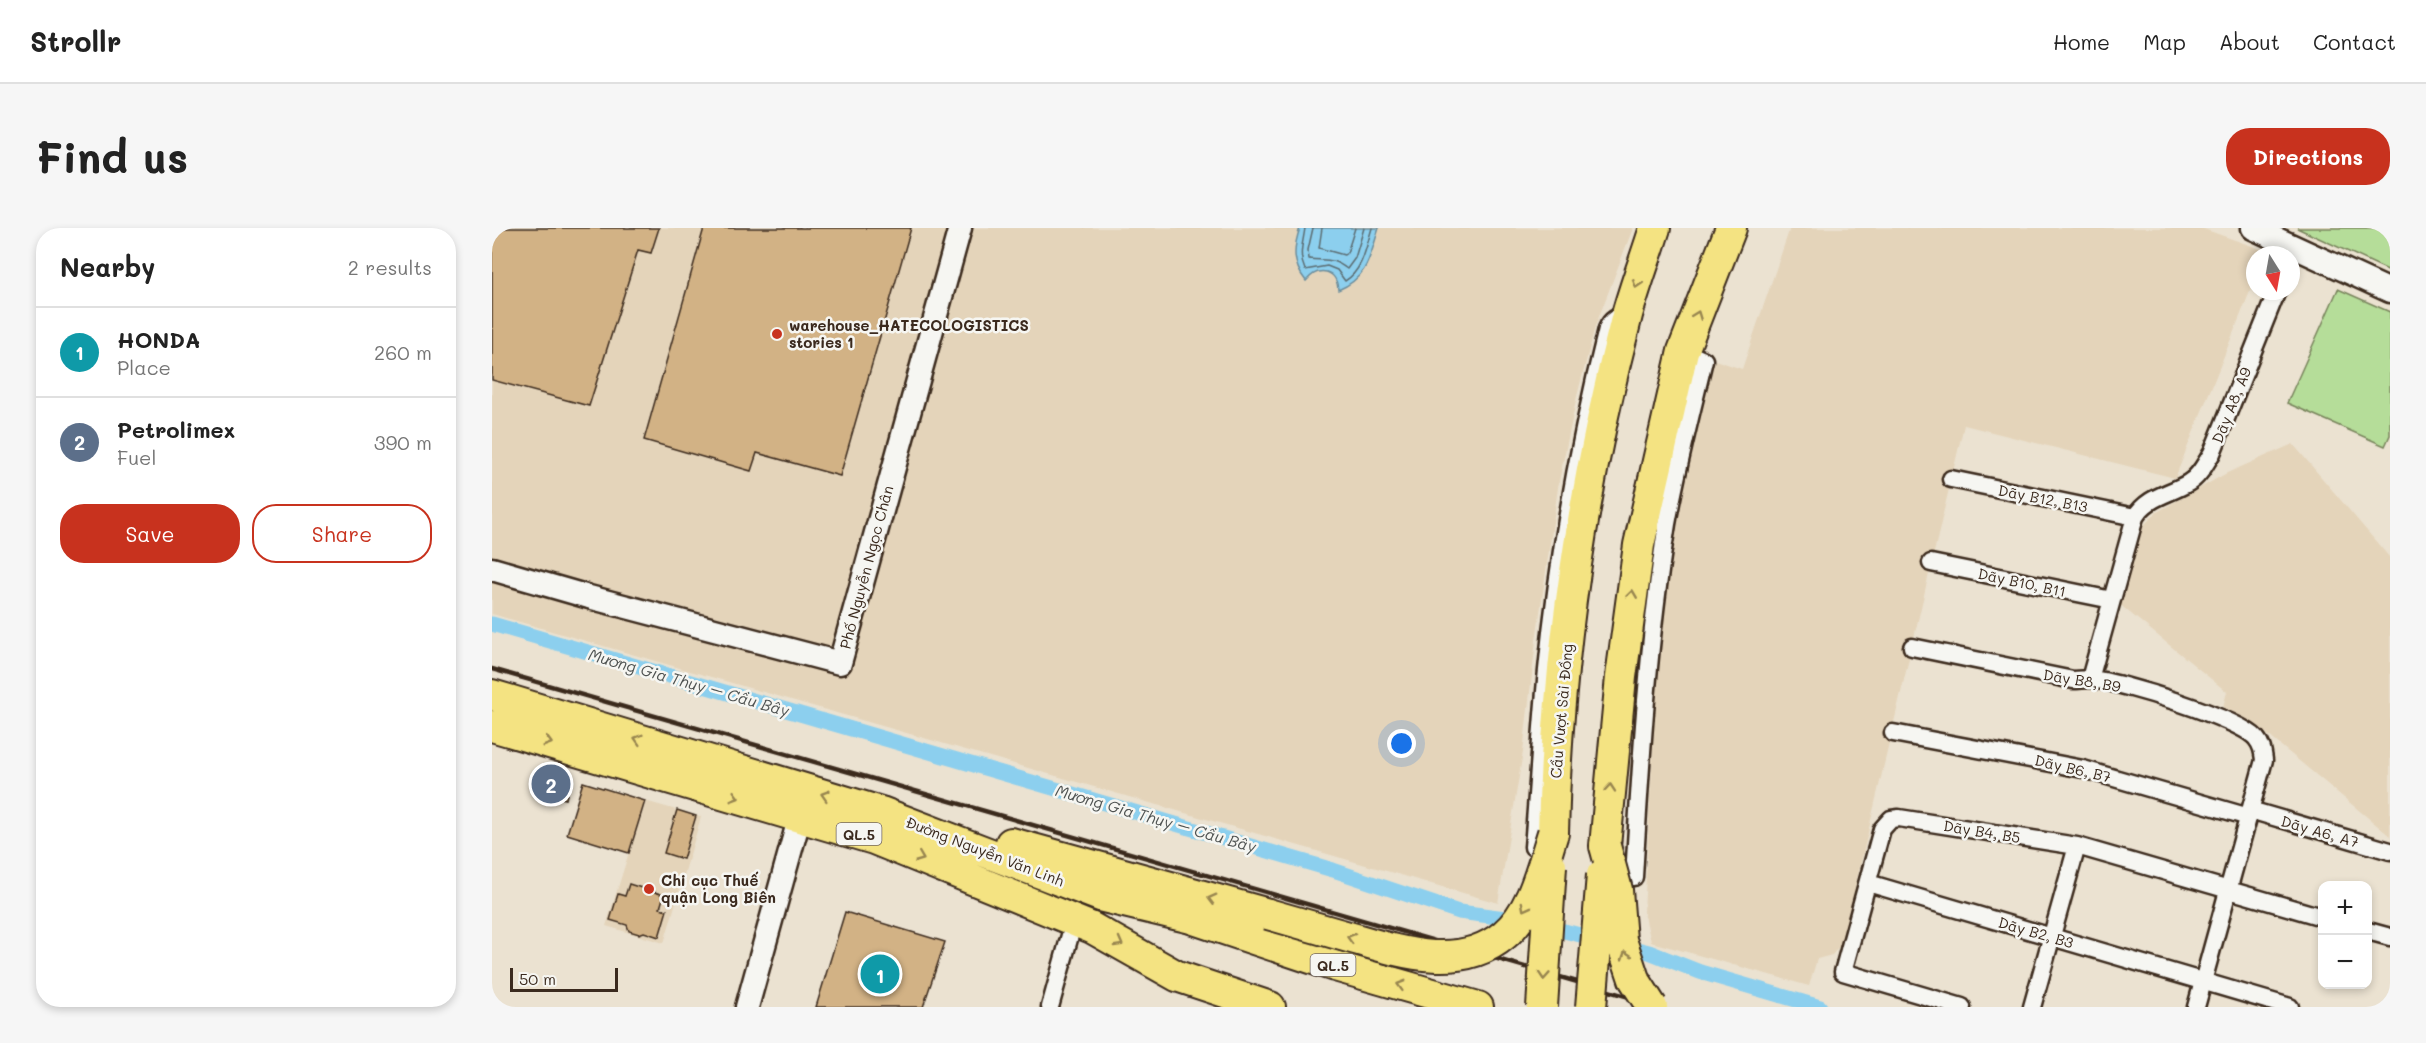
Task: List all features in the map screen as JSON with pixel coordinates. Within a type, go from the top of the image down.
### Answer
[{"type":"highway","name":"Cầu Vượt Sài Đồng","points":[[1542,1007],[1543,840],[1555,767],[1562,668],[1580,533],[1627,314],[1655,228]]},
{"type":"highway","points":[[1592,1007],[1621,677],[1639,545],[1683,351],[1731,228]]},
{"type":"highway","name":"Đường Nguyễn Văn Linh","points":[[492,695],[881,812],[1103,897],[1191,918],[1335,966],[1478,1007]]},
{"type":"highway","name":"Đường Nguyễn Văn Linh","points":[[492,726],[874,839],[1092,928],[1177,976],[1270,1007]]},
{"type":"highway","points":[[881,812],[929,819],[1407,954],[1443,957],[1477,950],[1504,935],[1523,913],[1535,886],[1543,840]]},
{"type":"highway","points":[[1605,846],[1617,890],[1621,940],[1634,979],[1652,1007]]},
{"type":"highway","points":[[1209,987],[1258,1007]]},
{"type":"street","name":"Phố Nguyễn Ngọc Chân","points":[[492,569],[840,663],[960,228]]},
{"type":"street","points":[[2253,228],[2283,246]]},
{"type":"street","points":[[2300,255],[2390,291]]},
{"type":"street","name":"Dãy A8, A9","points":[[2135,517],[2140,508],[2159,495],[2188,483],[2202,471],[2273,300]]},
{"type":"street","points":[[1543,840],[1547,669],[1559,567],[1576,463],[1607,329],[1616,317],[1627,314]]},
{"type":"street","points":[[1634,877],[1641,751],[1655,608],[1678,470],[1704,360],[1683,351]]},
{"type":"street","name":"Dãy B12, B13","points":[[1951,479],[2135,517]]},
{"type":"street","points":[[2090,679],[2135,517]]},
{"type":"street","name":"Dãy B10, B11","points":[[1931,564],[2112,600]]},
{"type":"street","name":"Dãy B8, B9","points":[[1912,647],[2073,680],[2090,679],[2172,699],[2247,731],[2256,737],[2262,748],[2264,760],[2249,813]]},
{"type":"street","name":"Dãy B6, B7","points":[[1893,733],[2097,772],[2249,813]]},
{"type":"street","points":[[2196,1007],[2249,813]]},
{"type":"street","name":"Dãy A6, A7","points":[[2249,813],[2390,851]]},
{"type":"street","points":[[747,1007],[800,816]]},
{"type":"street","name":"Dãy B4, B5","points":[[1962,1007],[1843,972],[1882,830],[1891,819],[1899,818],[2076,846],[2318,916]]},
{"type":"street","points":[[2032,1007],[2076,846]]},
{"type":"street","name":"Dãy B2, B3","points":[[1868,883],[2290,1007]]},
{"type":"street","points":[[1050,1007],[1074,921]]},
{"type":"street","points":[[2372,932],[2390,937]]},
{"type":"shaded area","points":[[492,228],[1633,228],[1595,327],[1577,396],[1559,481],[1536,640],[1523,752],[1498,903],[492,614]]},
{"type":"shaded area","points":[[1790,228],[2201,228],[2252,246],[2246,246],[2247,300],[2175,478],[1964,425],[1842,943],[1832,955],[1817,959],[1809,986],[1651,942],[1644,912],[1657,670],[1675,522],[1694,434],[1715,360],[1742,369]]},
{"type":"shaded area","points":[[2293,444],[2390,558],[2390,836],[2257,726],[2223,707],[2227,692],[2119,604],[2140,529],[2157,512],[2227,473]]},
{"type":"shaded area","name":"Chi cục Thuế quận Long Biên","points":[[645,801],[701,817],[664,943],[606,926]]},
{"type":"green space","points":[[2297,228],[2390,228],[2390,271]]},
{"type":"green space","points":[[2338,289],[2390,312],[2390,435],[2385,446],[2287,403]]},
{"type":"water","points":[[1300,228],[1379,228],[1370,257],[1362,272],[1348,285],[1338,290],[1337,283],[1331,274],[1316,273],[1306,281],[1301,275],[1295,256]]},
{"type":"building","points":[[492,228],[659,228],[651,253],[638,250],[589,406],[492,380]]},
{"type":"building","name":"warehouse_HATECOLOGISTICS stories 1","points":[[704,228],[911,228],[840,476],[757,453],[751,471],[644,440]]},
{"type":"building","points":[[539,770],[571,777],[566,799],[534,792]]},
{"type":"building","points":[[583,782],[645,801],[629,853],[567,834]]},
{"type":"building","points":[[677,810],[696,816],[683,859],[664,853]]},
{"type":"building","points":[[629,884],[664,895],[660,908],[667,910],[659,937],[644,932],[639,934],[629,931],[627,925],[610,920],[618,894],[625,896]]},
{"type":"building","points":[[845,912],[945,942],[923,1007],[816,1007]]},
{"type":"waterway","name":"Mương Gia Thụy – Cầu Bây","points":[[492,624],[1333,870],[1459,912],[1521,920]]},
{"type":"waterway","name":"Mương Gia Thụy – Cầu Bây","points":[[1544,926],[1649,952],[1700,972],[1820,1007]]},
{"type":"railway","points":[[492,669],[1664,1007]]},
{"type":"place","name":"warehouse_HATECOLOGISTICS stories 1","points":[[777,334]]},
{"type":"place","name":"Petrolimex","points":[[551,784]]},
{"type":"place","name":"Chi cục Thuế quận Long Biên","points":[[649,889]]},
{"type":"place","name":"HONDA","points":[[880,974]]}]
